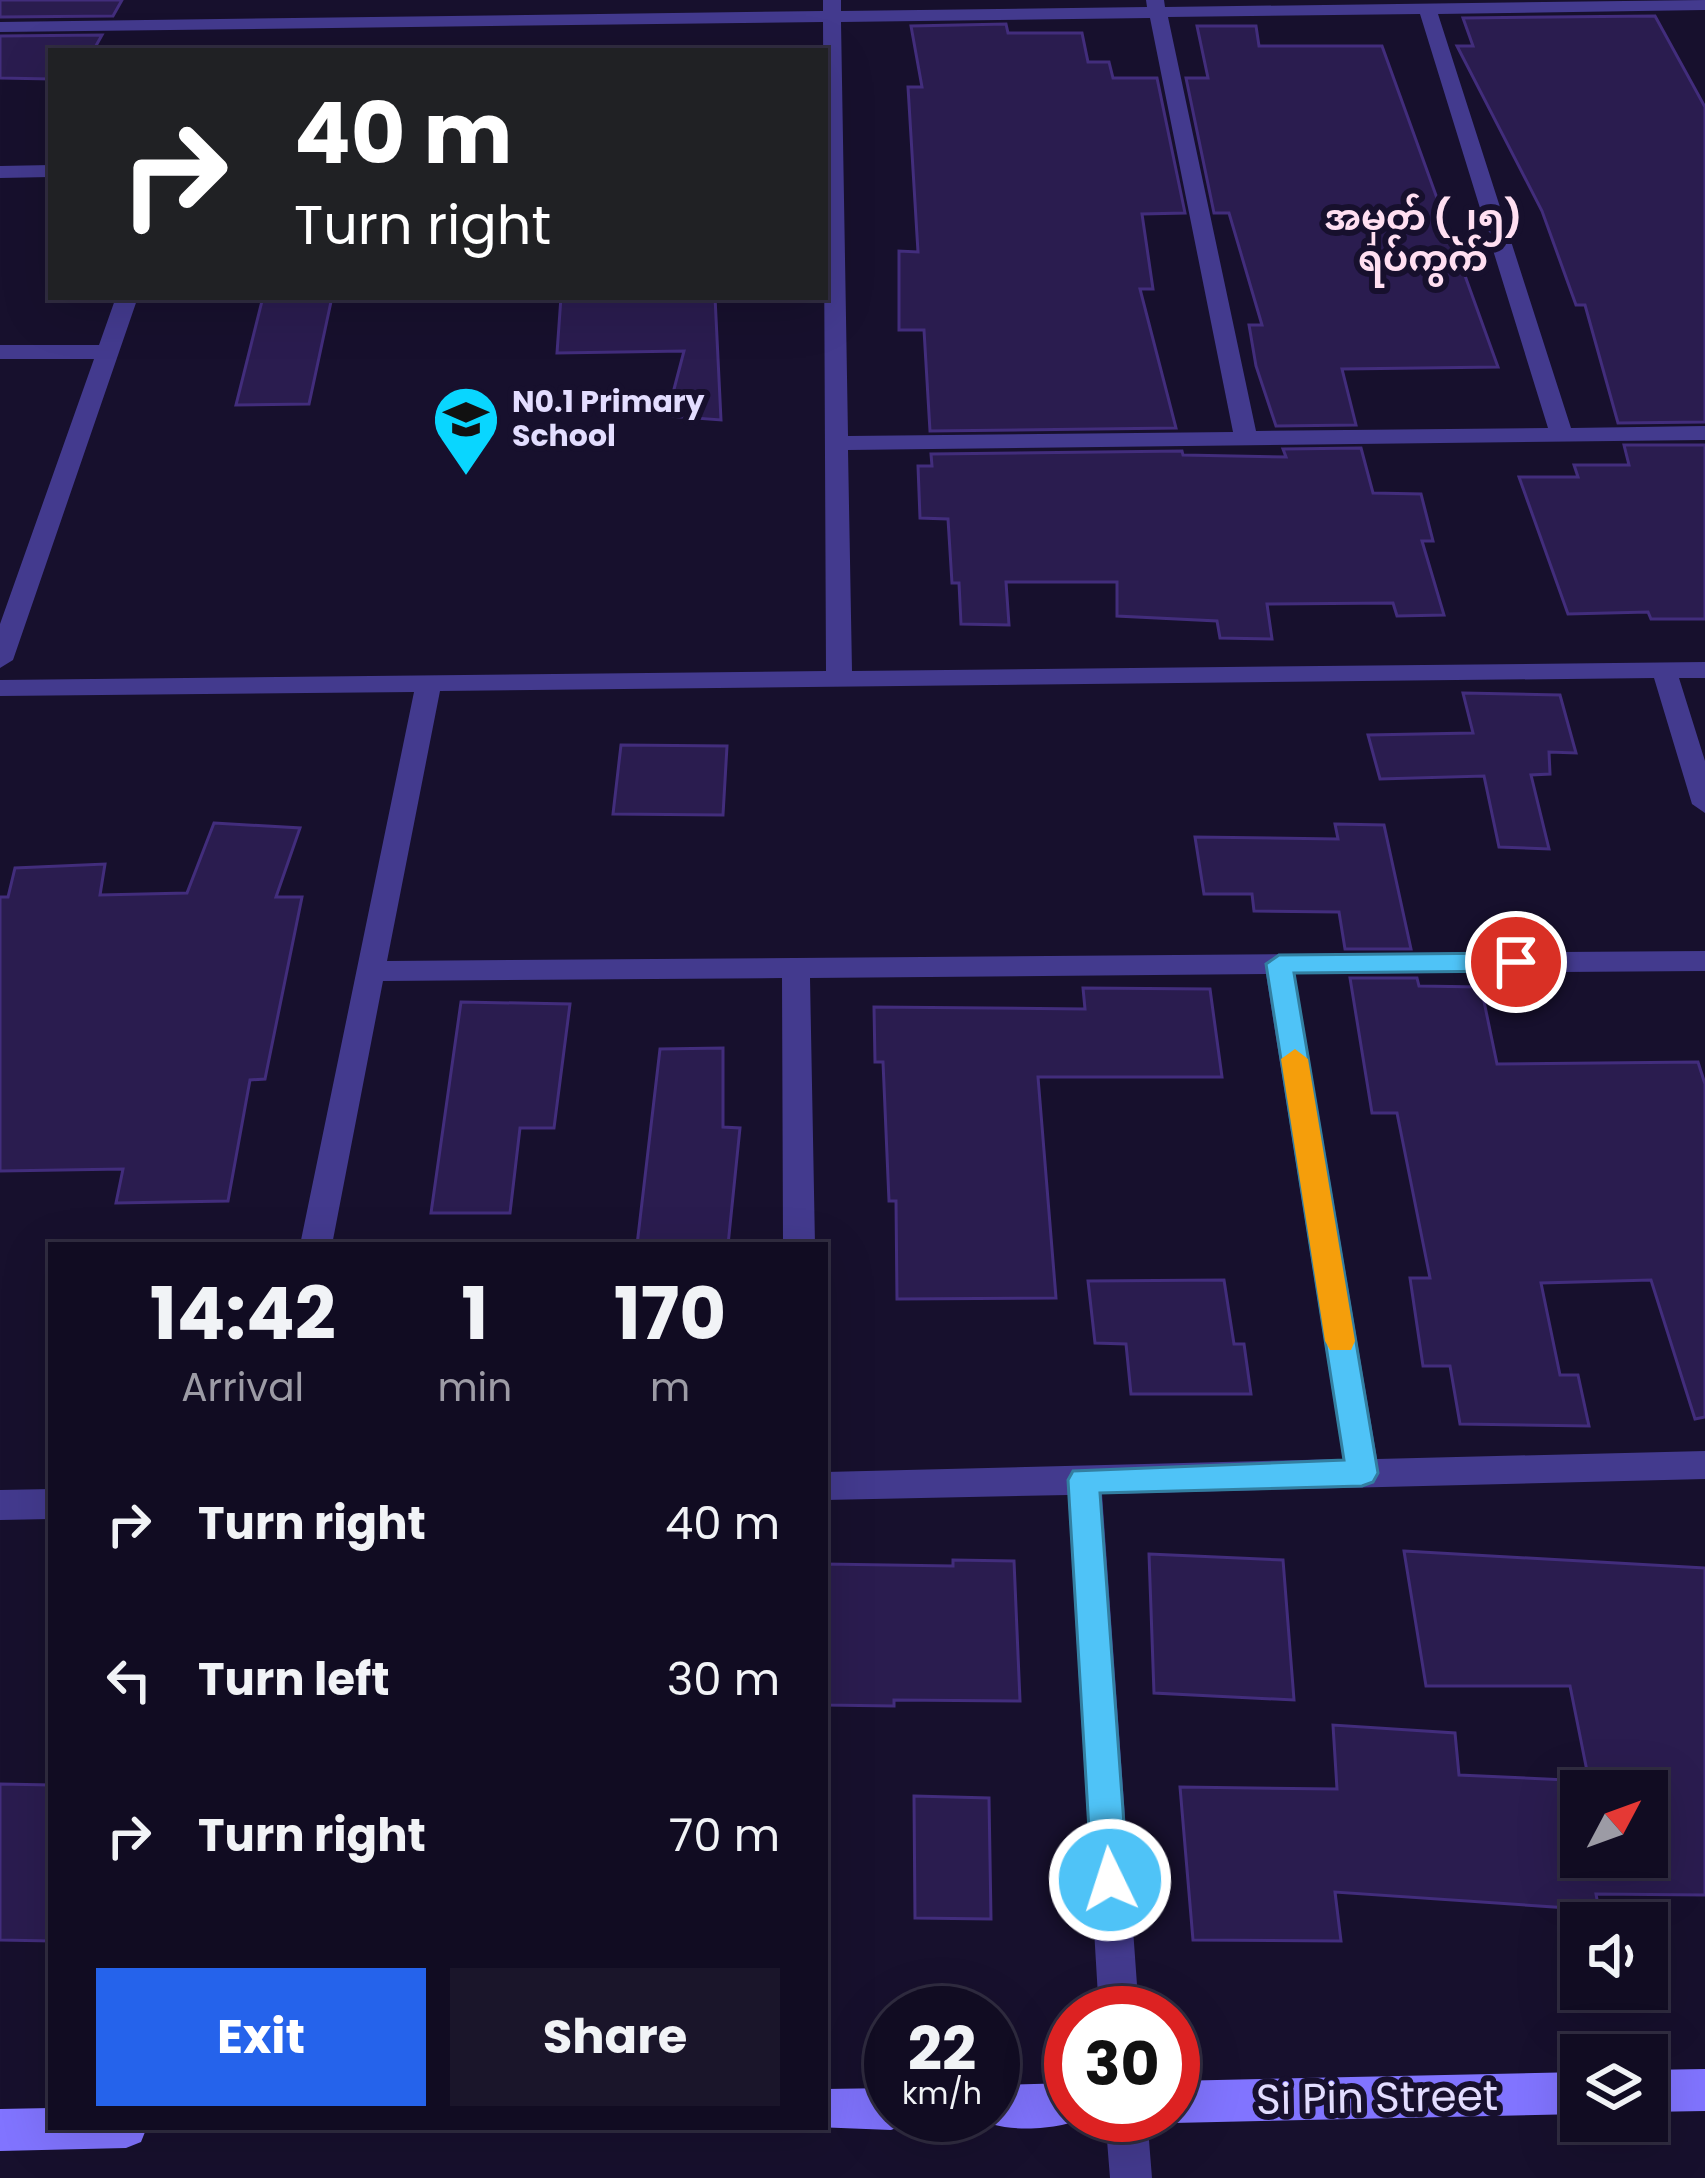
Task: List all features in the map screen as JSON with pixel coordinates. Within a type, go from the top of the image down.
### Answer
[{"type":"street","points":[[260,25],[267,0]]},
{"type":"street","points":[[516,21],[520,0]]},
{"type":"street","points":[[1427,4],[1562,436]]},
{"type":"street","points":[[0,27],[516,21],[832,8],[1705,5]]},
{"type":"street","points":[[1156,6],[1246,438]]},
{"type":"street","points":[[832,8],[838,679]]},
{"type":"street","points":[[0,172],[48,171]]},
{"type":"street","points":[[0,660],[127,300]]},
{"type":"street","points":[[0,352],[107,352]]},
{"type":"street","points":[[837,443],[1705,434]]},
{"type":"street","points":[[1664,670],[1705,803]]},
{"type":"street","points":[[0,688],[1705,670]]},
{"type":"street","points":[[317,1242],[428,683]]},
{"type":"street","points":[[371,971],[1705,961]]},
{"type":"street","points":[[1279,964],[1362,1473]]},
{"type":"street","points":[[796,968],[799,1242]]},
{"type":"street","points":[[828,1486],[1705,1465]]},
{"type":"street","points":[[1084,1480],[1117,1986]]},
{"type":"street","points":[[0,1505],[48,1504]]},
{"type":"street","points":[[1668,2091],[1705,2090]]},
{"type":"street","name":"Si Pin Street","points":[[1200,2101],[1560,2093]]},
{"type":"street","points":[[828,2110],[864,2109]]},
{"type":"street","points":[[0,2130],[48,2129]]},
{"type":"street","points":[[1129,2142],[1132,2178]]},
{"type":"building","points":[[0,0],[122,0],[113,16],[0,17]]},
{"type":"building","points":[[1655,16],[1705,107],[1705,422],[1618,423],[1585,305],[1576,305],[1542,211],[1457,46],[1473,46],[1463,18]]},
{"type":"building","points":[[1006,24],[1008,33],[1082,33],[1088,62],[1109,62],[1113,78],[1157,78],[1185,213],[1142,214],[1153,289],[1140,289],[1176,428],[930,431],[924,330],[899,330],[899,251],[918,252],[908,87],[922,87],[911,26]]},
{"type":"building","points":[[1197,26],[1256,26],[1259,46],[1382,46],[1498,367],[1342,369],[1356,425],[1276,426],[1256,366],[1249,325],[1262,325],[1229,213],[1214,213],[1186,78],[1208,78]]},
{"type":"building","points":[[102,35],[95,48],[48,48],[48,79],[0,78],[0,36]]},
{"type":"building","points":[[262,300],[331,300],[309,404],[236,405]]},
{"type":"building","points":[[561,300],[715,300],[721,420],[667,416],[684,351],[557,353]]},
{"type":"building","points":[[1624,445],[1705,445],[1705,619],[1651,619],[1648,612],[1568,614],[1519,477],[1578,477],[1574,465],[1629,465]]},
{"type":"building","points":[[1361,448],[1373,493],[1421,494],[1433,541],[1422,541],[1444,615],[1397,616],[1393,603],[1267,604],[1272,639],[1220,638],[1217,621],[1117,616],[1117,582],[1006,582],[1009,625],[961,624],[959,583],[952,583],[948,519],[920,518],[918,466],[932,466],[931,454],[1182,451],[1183,455],[1286,457],[1283,449]]},
{"type":"building","points":[[1463,693],[1560,695],[1576,753],[1549,752],[1550,774],[1531,775],[1549,849],[1499,847],[1484,776],[1380,779],[1368,735],[1473,733]]},
{"type":"building","points":[[621,745],[727,746],[723,815],[613,814]]},
{"type":"building","points":[[214,823],[300,828],[276,897],[302,897],[265,1079],[250,1080],[228,1201],[116,1203],[123,1169],[0,1171],[0,897],[8,897],[15,868],[105,864],[100,895],[187,893]]},
{"type":"building","points":[[1335,824],[1384,825],[1411,949],[1345,949],[1339,912],[1254,911],[1252,894],[1204,894],[1195,837],[1338,839]]},
{"type":"building","points":[[1350,978],[1417,978],[1419,986],[1481,987],[1497,1064],[1698,1062],[1705,1084],[1705,1417],[1695,1419],[1651,1280],[1541,1283],[1560,1375],[1578,1375],[1589,1426],[1460,1424],[1450,1366],[1423,1366],[1410,1278],[1430,1278],[1397,1113],[1372,1113]]},
{"type":"building","points":[[1083,988],[1210,989],[1222,1077],[1038,1077],[1056,1298],[897,1299],[896,1201],[889,1201],[883,1062],[875,1062],[874,1007],[1085,1009]]},
{"type":"building","points":[[461,1002],[570,1004],[554,1128],[520,1128],[510,1213],[431,1213]]},
{"type":"building","points":[[723,1048],[723,1127],[740,1128],[728,1242],[637,1242],[660,1049]]},
{"type":"building","points":[[1224,1280],[1234,1344],[1244,1344],[1251,1394],[1131,1394],[1126,1344],[1095,1343],[1088,1281]]},
{"type":"building","points":[[1404,1551],[1705,1568],[1705,1895],[1596,1894],[1598,1902],[1560,1902],[1560,1907],[1335,1892],[1341,1941],[1193,1940],[1180,1787],[1337,1789],[1333,1725],[1455,1733],[1459,1775],[1560,1780],[1560,1878],[1668,1878],[1668,1770],[1587,1770],[1570,1686],[1426,1686]]},
{"type":"building","points":[[1149,1554],[1283,1560],[1294,1700],[1154,1693]]},
{"type":"building","points":[[953,1560],[1014,1561],[1020,1701],[894,1700],[894,1706],[828,1705],[828,1564],[953,1566]]},
{"type":"building","points":[[0,1784],[48,1785],[48,1941],[0,1940]]},
{"type":"building","points":[[914,1796],[989,1798],[991,1919],[915,1918]]},
{"type":"slow traffic","points":[[1295,1059],[1340,1341]]},
{"type":"place","name":"N0.1 Primary School","points":[[466,478]]},
{"type":"district","name":"အမှတ် (၂၅) ရပ်ကွက်","points":[[1423,238]]},
{"type":"route","points":[[1110,1880],[1084,1480],[1362,1473],[1279,964],[1516,962]]}]
